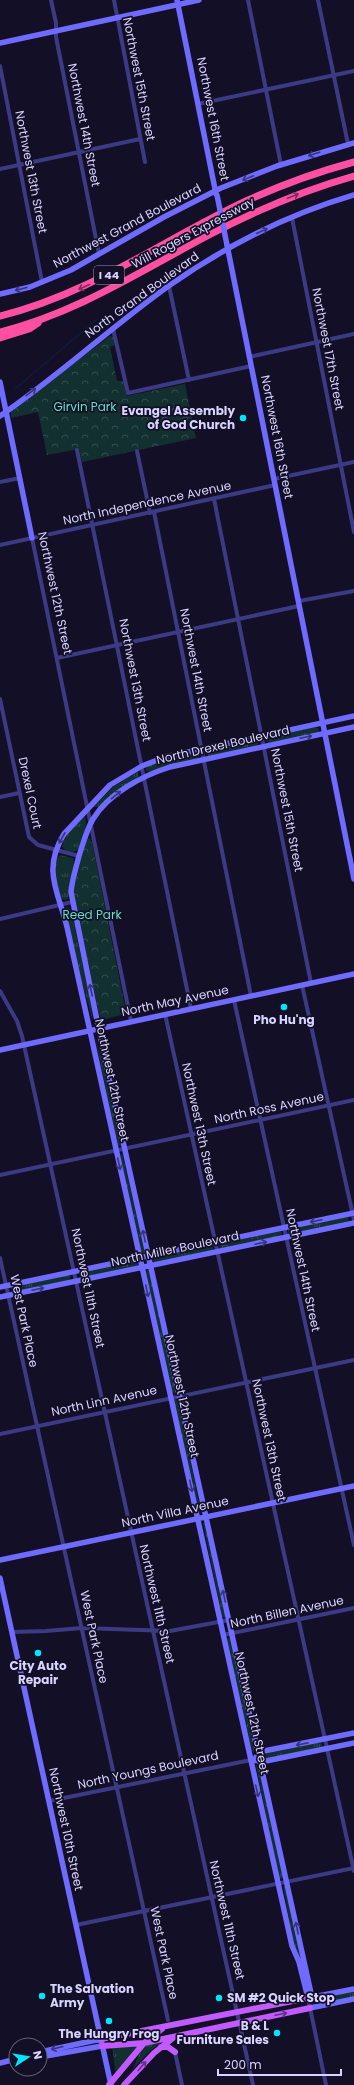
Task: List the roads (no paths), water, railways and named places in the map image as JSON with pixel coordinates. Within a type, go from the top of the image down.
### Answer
[{"type":"highway","name":"Will Rogers Expressway","points":[[0,316],[43,303],[97,281],[253,198],[300,179],[354,162]]},
{"type":"highway","name":"Will Rogers Expressway","points":[[0,332],[44,318],[99,295],[259,210],[305,192],[354,176]]},
{"type":"highway","points":[[0,338],[29,329],[44,318]]},
{"type":"main road","points":[[102,2042],[166,2025],[176,2025],[308,1998]]},
{"type":"main road","points":[[102,2042],[144,2043],[310,2008]]},
{"type":"main road","points":[[110,2084],[144,2043],[166,2025]]},
{"type":"main road","points":[[124,2085],[160,2048],[177,2037]]},
{"type":"main road","points":[[160,2048],[168,2047],[175,2052],[177,2037]]},
{"type":"street","name":"Northwest 14th Street","points":[[51,0],[99,254]]},
{"type":"street","name":"Northwest 15th Street","points":[[114,0],[116,18],[145,162]]},
{"type":"street","points":[[0,43],[116,18],[178,2],[199,0]]},
{"type":"street","points":[[248,0],[281,165]]},
{"type":"street","points":[[318,0],[348,144]]},
{"type":"street","name":"Northwest 16th Street","points":[[178,2],[325,734],[351,851],[354,879]]},
{"type":"street","name":"Northwest 13th Street","points":[[0,66],[42,282]]},
{"type":"street","points":[[198,104],[354,70]]},
{"type":"street","points":[[0,169],[140,139]]},
{"type":"street","name":"Northwest Grand Boulevard","points":[[0,294],[42,282],[71,270],[164,217],[281,165],[354,143]]},
{"type":"street","name":"North Grand Boulevard","points":[[0,416],[169,286],[227,247],[292,218],[354,195]]},
{"type":"street","name":"Northwest 17th Street","points":[[292,218],[354,532]]},
{"type":"street","points":[[169,286],[189,380]]},
{"type":"street","points":[[114,328],[128,393],[251,366]]},
{"type":"street","points":[[249,357],[354,334]]},
{"type":"street","name":"Northwest 12th Street","points":[[0,382],[131,1021]]},
{"type":"street","name":"Northwest 13th Street","points":[[77,450],[191,1009]]},
{"type":"street","name":"Northwest 14th Street","points":[[137,451],[152,512],[178,633],[251,996]]},
{"type":"street","name":"North Independence Avenue","points":[[0,545],[214,499],[354,462]]},
{"type":"street","points":[[0,482],[20,478]]},
{"type":"street","name":"Northwest 15th Street","points":[[214,499],[311,983]]},
{"type":"street","points":[[57,658],[178,633],[354,591]]},
{"type":"street","name":"Drexel Court","points":[[0,699],[30,840],[38,845],[79,856]]},
{"type":"street","points":[[87,808],[110,786],[142,766],[166,757],[354,716]]},
{"type":"street","name":"North Drexel Boulevard","points":[[90,824],[103,807],[125,788],[144,777],[170,767],[354,727]]},
{"type":"street","points":[[0,797],[19,793]]},
{"type":"street","points":[[87,808],[103,807]]},
{"type":"street","name":"Northwest 12th Street","points":[[87,808],[64,834],[57,850],[52,875],[61,905],[292,1946],[299,1962],[308,1998],[326,2085]]},
{"type":"street","name":"Northwest 12th Street","points":[[90,824],[79,856],[72,885],[72,902],[311,1993],[308,1998]]},
{"type":"street","points":[[0,919],[72,902]]},
{"type":"street","name":"North May Avenue","points":[[0,1050],[354,974]]},
{"type":"street","points":[[302,985],[354,1222]]},
{"type":"street","name":"Northwest 11th Street","points":[[0,991],[17,1022],[24,1044],[253,2085]]},
{"type":"street","name":"Northwest 14th Street","points":[[234,1000],[354,1545]]},
{"type":"street","name":"Northwest 13th Street","points":[[165,1014],[354,1869]]},
{"type":"street","name":"North Ross Avenue","points":[[0,1175],[354,1100]]},
{"type":"street","name":"North Miller Boulevard","points":[[3,1286],[353,1214]]},
{"type":"street","name":"North Miller Boulevard","points":[[0,1297],[354,1222]]},
{"type":"street","name":"West Park Place","points":[[0,1258],[3,1286],[8,1295],[64,1546],[144,1911],[166,2025]]},
{"type":"street","name":"North Linn Avenue","points":[[0,1434],[354,1360]]},
{"type":"street","name":"North Villa Avenue","points":[[0,1560],[354,1486]]},
{"type":"street","name":"Northwest 10th Street","points":[[0,1578],[110,2084]]},
{"type":"street","name":"North Billen Avenue","points":[[223,1635],[354,1608]]},
{"type":"street","name":"North Billen Avenue","points":[[12,1632],[46,1632],[82,1628],[153,1632],[170,1631],[229,1620]]},
{"type":"street","name":"North Youngs Boulevard","points":[[260,1758],[264,1751],[354,1733]]},
{"type":"street","name":"North Youngs Boulevard","points":[[49,1801],[260,1758],[354,1743]]},
{"type":"street","points":[[76,1925],[354,1869]]},
{"type":"street","points":[[308,1998],[354,1989]]},
{"type":"street","points":[[310,2008],[354,1999]]},
{"type":"street","points":[[48,2051],[102,2042]]},
{"type":"street","points":[[48,2055],[102,2042]]},
{"type":"street","points":[[175,2052],[182,2085]]},
{"type":"waterway","points":[[15,389],[97,319]]},
{"type":"place","name":"Evangel Assembly of God Church","points":[[243,418]]},
{"type":"place","name":"Pho Hu'ng","points":[[284,1007]]},
{"type":"place","name":"City Auto Repair","points":[[38,1653]]},
{"type":"place","name":"The Salvation Army","points":[[42,1996]]},
{"type":"place","name":"SM #2 Quick Stop","points":[[219,1998]]},
{"type":"place","name":"The Hungry Frog","points":[[109,2021]]},
{"type":"place","name":"B & L Furniture Sales","points":[[277,2033]]},
{"type":"park label","name":"Girvin Park","points":[[85,407]]},
{"type":"park label","name":"Reed Park","points":[[92,915]]}]
